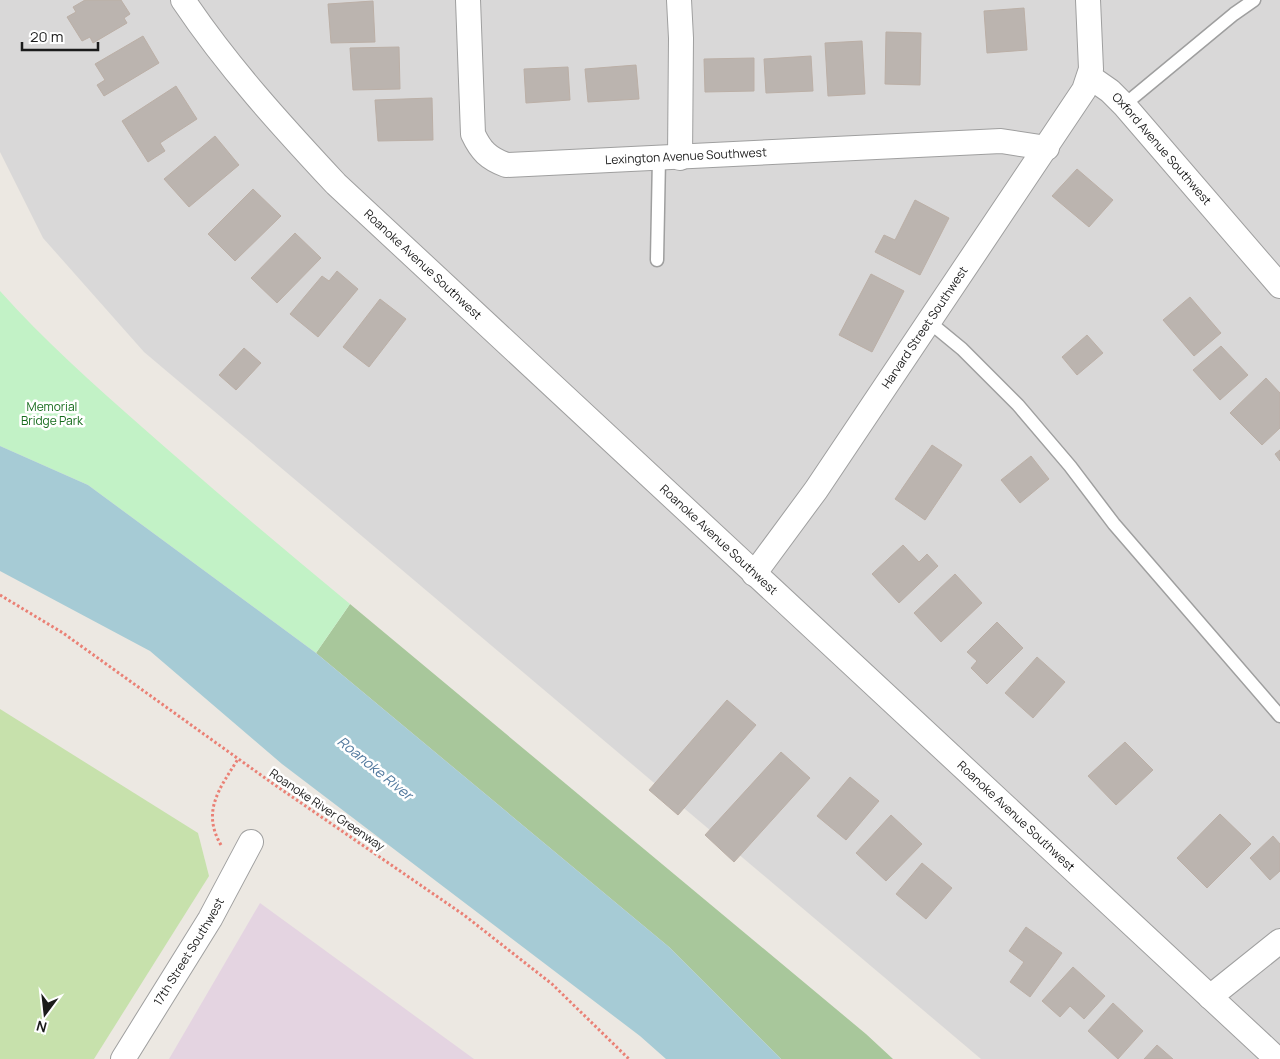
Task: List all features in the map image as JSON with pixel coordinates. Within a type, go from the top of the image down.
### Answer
[{"type":"street","name":"Roanoke Avenue Southwest","points":[[183,0],[233,70],[284,130],[336,184],[1277,1059]]},
{"type":"street","name":"Lexington Avenue Southwest","points":[[468,0],[473,134],[480,148],[491,159],[506,165],[1001,141],[1047,148]]},
{"type":"street","points":[[669,158],[681,38],[679,0]]},
{"type":"street","points":[[1088,0],[1090,77]]},
{"type":"street","name":"Harvard Street Southwest","points":[[754,574],[816,490],[1047,148],[1090,77]]},
{"type":"street","name":"Oxford Avenue Southwest","points":[[1090,77],[1124,104],[1280,286]]},
{"type":"street","name":"17th Street Southwest","points":[[123,1059],[210,919],[251,842]]},
{"type":"street","points":[[1210,997],[1280,941]]},
{"type":"lane","points":[[1124,104],[1234,14],[1254,0]]},
{"type":"lane","points":[[656,260],[669,158]]},
{"type":"lane","points":[[928,322],[962,349],[1018,405],[1070,466],[1114,524],[1280,716]]},
{"type":"path","name":"Roanoke River Greenway","points":[[0,595],[63,633],[238,759],[464,915],[552,984],[629,1059]]},
{"type":"path","points":[[238,759],[215,796],[211,811],[213,827],[219,842],[227,855],[240,865]]},
{"type":"shaded area","points":[[0,0],[1280,0],[1280,1059],[981,1059],[144,352],[43,238],[0,152]]},
{"type":"shaded area","points":[[260,903],[474,1059],[169,1059]]},
{"type":"green space","name":"Memorial Bridge Park","points":[[0,291],[51,344],[105,394],[220,495],[350,604],[316,653],[88,485],[0,446]]},
{"type":"green space","points":[[350,604],[866,1034],[893,1059],[781,1059],[669,947],[316,653]]},
{"type":"green space","points":[[0,709],[198,833],[209,876],[94,1059],[0,1059]]},
{"type":"water","name":"Roanoke River","points":[[0,446],[88,485],[316,653],[669,947],[781,1059],[666,1059],[640,1036],[282,764],[150,651],[0,571]]},
{"type":"building","points":[[85,0],[121,0],[130,14],[124,18],[127,23],[93,43],[90,37],[82,41],[67,17],[76,12],[73,7]]},
{"type":"building","points":[[373,1],[375,42],[331,43],[328,4]]},
{"type":"building","points":[[1024,8],[1027,50],[987,53],[984,11]]},
{"type":"building","points":[[886,32],[921,33],[920,85],[885,84]]},
{"type":"building","points":[[143,36],[159,63],[104,96],[97,85],[105,80],[95,64]]},
{"type":"building","points":[[862,41],[865,94],[828,96],[825,43]]},
{"type":"building","points":[[399,47],[400,89],[353,90],[350,48]]},
{"type":"building","points":[[811,56],[813,91],[766,93],[764,59]]},
{"type":"building","points":[[754,58],[754,91],[705,92],[704,59]]},
{"type":"building","points":[[636,65],[639,99],[588,102],[585,69]]},
{"type":"building","points":[[568,67],[570,100],[526,103],[524,69]]},
{"type":"building","points":[[176,86],[197,119],[160,143],[165,151],[148,162],[122,121]]},
{"type":"building","points":[[432,98],[433,140],[378,141],[375,100]]},
{"type":"building","points":[[215,136],[239,165],[189,207],[164,179]]},
{"type":"building","points":[[1077,169],[1113,200],[1089,227],[1052,196]]},
{"type":"building","points":[[253,189],[281,216],[235,261],[208,234]]},
{"type":"building","points":[[915,200],[949,218],[920,275],[875,252],[884,235],[895,240]]},
{"type":"building","points":[[295,233],[321,258],[277,303],[251,278]]},
{"type":"building","points":[[337,271],[358,289],[318,337],[290,314],[322,276],[329,281]]},
{"type":"building","points":[[871,274],[904,291],[872,352],[839,335]]},
{"type":"building","points":[[1190,297],[1221,333],[1194,356],[1163,320]]},
{"type":"building","points":[[380,299],[406,319],[369,367],[343,347]]},
{"type":"building","points":[[1087,335],[1103,353],[1077,375],[1062,357]]},
{"type":"building","points":[[1221,346],[1248,375],[1220,400],[1193,370]]},
{"type":"building","points":[[244,348],[261,363],[236,390],[219,375]]},
{"type":"building","points":[[1266,378],[1280,393],[1280,428],[1262,445],[1230,413]]},
{"type":"building","points":[[932,445],[962,465],[925,520],[895,499]]},
{"type":"building","points":[[1280,450],[1280,461],[1275,454]]},
{"type":"building","points":[[1031,456],[1049,479],[1020,503],[1001,480]]},
{"type":"building","points":[[903,545],[919,562],[927,554],[938,566],[899,603],[872,574]]},
{"type":"building","points":[[955,574],[982,603],[941,642],[914,613]]},
{"type":"building","points":[[997,622],[1023,648],[987,684],[971,668],[977,661],[967,652]]},
{"type":"building","points":[[1037,657],[1065,682],[1033,718],[1005,693]]},
{"type":"building","points":[[727,700],[756,725],[678,815],[649,790]]},
{"type":"building","points":[[1125,742],[1153,770],[1116,805],[1088,776]]},
{"type":"building","points":[[781,752],[810,778],[734,862],[705,835]]},
{"type":"building","points":[[850,777],[879,801],[846,840],[817,816]]},
{"type":"building","points":[[1220,814],[1251,844],[1207,888],[1177,858]]},
{"type":"building","points":[[891,815],[922,844],[886,881],[856,853]]},
{"type":"building","points":[[1273,836],[1280,844],[1280,871],[1270,880],[1250,858]]},
{"type":"building","points":[[922,863],[952,888],[926,919],[896,894]]},
{"type":"building","points":[[1026,927],[1062,953],[1030,997],[1010,982],[1024,962],[1009,951]]},
{"type":"building","points":[[1073,967],[1105,996],[1084,1019],[1070,1006],[1060,1017],[1042,1001]]},
{"type":"building","points":[[1113,1003],[1143,1031],[1118,1059],[1088,1031]]},
{"type":"building","points":[[1157,1045],[1173,1059],[1144,1059]]}]
